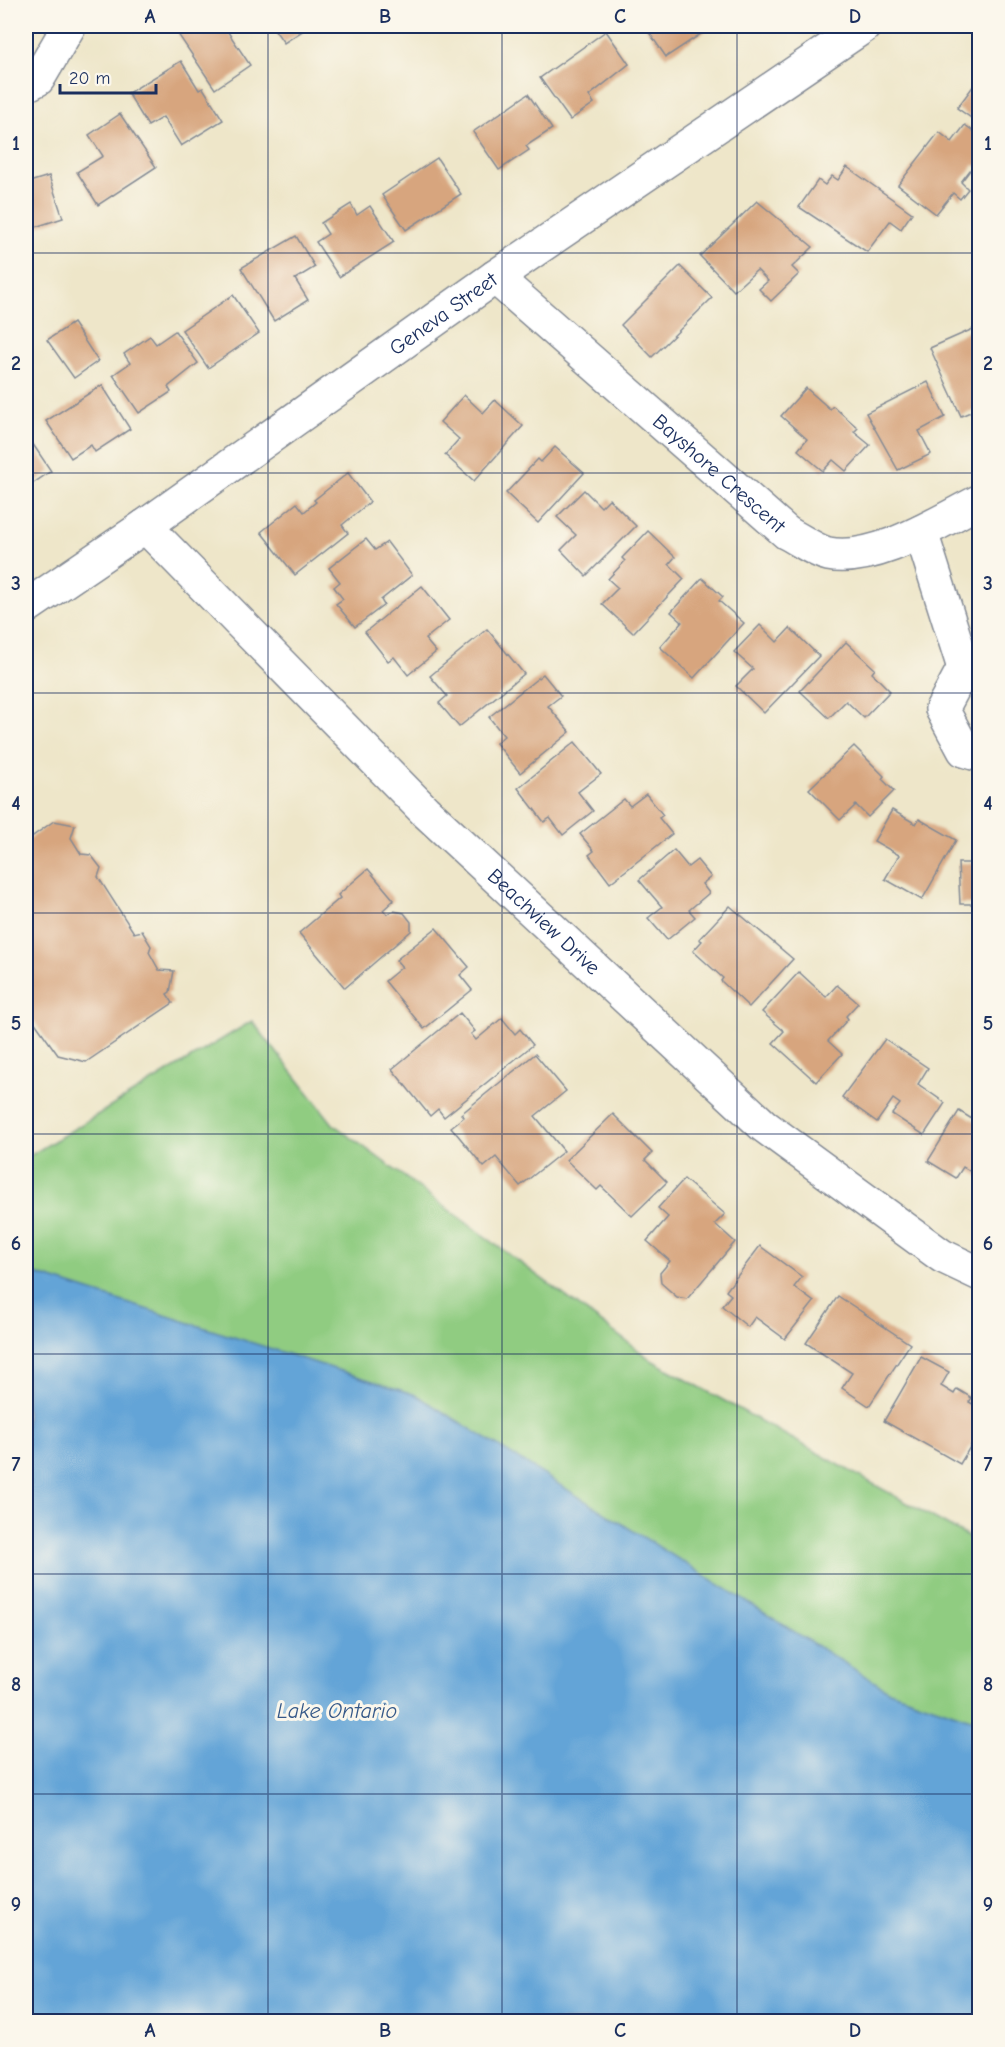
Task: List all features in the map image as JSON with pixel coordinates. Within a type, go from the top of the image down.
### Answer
[{"type":"street","points":[[26,85],[38,79],[69,26]]},
{"type":"street","name":"Geneva Street","points":[[26,607],[145,526],[495,277],[864,26]]},
{"type":"street","name":"Bayshore Crescent","points":[[495,277],[787,533],[828,554],[866,553],[921,532],[980,501]]},
{"type":"street","name":"Beachview Drive","points":[[145,526],[425,811],[764,1126],[942,1256],[980,1274]]},
{"type":"street","points":[[921,532],[972,665],[942,709],[964,750],[980,755]]},
{"type":"green space","points":[[252,1021],[333,1124],[653,1361],[979,1543],[979,1722],[889,1691],[416,1395],[26,1271],[26,1158]]},
{"type":"water","name":"Lake Ontario","points":[[26,1271],[416,1395],[889,1691],[979,1722],[979,2021],[26,2021]]},
{"type":"building","points":[[190,26],[224,26],[250,65],[215,89],[178,34]]},
{"type":"building","points":[[272,26],[310,26],[284,43]]},
{"type":"building","points":[[649,26],[713,26],[666,57],[646,28]]},
{"type":"building","points":[[606,31],[629,64],[589,96],[594,103],[570,120],[540,78]]},
{"type":"building","points":[[181,61],[199,90],[203,88],[223,120],[181,146],[163,117],[148,126],[128,93]]},
{"type":"building","points":[[980,77],[980,124],[957,108]]},
{"type":"building","points":[[528,94],[552,129],[526,146],[529,150],[499,170],[473,132]]},
{"type":"building","points":[[120,114],[156,167],[98,205],[77,172],[103,156],[89,135]]},
{"type":"building","points":[[965,125],[980,136],[980,167],[974,165],[961,182],[968,189],[960,199],[953,193],[936,214],[898,185],[939,132],[952,142]]},
{"type":"building","points":[[437,158],[461,194],[406,230],[382,195]]},
{"type":"building","points":[[847,167],[912,213],[901,229],[890,221],[867,252],[799,207],[818,180],[825,185],[832,176],[838,180]]},
{"type":"building","points":[[49,176],[63,218],[26,230],[26,183]]},
{"type":"building","points":[[757,201],[813,247],[792,267],[799,274],[771,301],[759,289],[768,281],[757,270],[734,291],[700,256]]},
{"type":"building","points":[[351,204],[357,215],[370,206],[394,242],[339,277],[316,242],[328,234],[321,223]]},
{"type":"building","points":[[296,236],[315,267],[295,279],[308,300],[274,321],[241,268]]},
{"type":"building","points":[[680,266],[712,298],[652,357],[621,325]]},
{"type":"building","points":[[233,295],[259,333],[208,368],[182,330]]},
{"type":"building","points":[[73,323],[98,361],[74,378],[47,340]]},
{"type":"building","points":[[973,329],[980,344],[980,408],[961,416],[930,348]]},
{"type":"building","points":[[175,331],[198,363],[168,387],[171,392],[139,413],[113,375],[130,363],[124,354],[150,336],[156,344]]},
{"type":"building","points":[[928,382],[945,417],[919,431],[931,454],[898,470],[866,413]]},
{"type":"building","points":[[102,385],[130,429],[95,452],[91,445],[71,458],[46,421]]},
{"type":"building","points":[[806,388],[830,409],[833,406],[858,428],[854,432],[870,445],[846,471],[833,460],[823,471],[798,450],[807,439],[781,416]]},
{"type":"building","points":[[464,395],[483,413],[495,400],[523,426],[474,481],[445,455],[459,439],[440,422]]},
{"type":"building","points":[[26,434],[51,471],[26,488]]},
{"type":"building","points":[[555,447],[584,473],[538,523],[506,493],[538,459],[541,462]]},
{"type":"building","points":[[348,473],[370,502],[342,525],[348,533],[295,575],[261,532],[297,503],[304,512],[316,502],[314,500]]},
{"type":"building","points":[[584,490],[601,507],[609,499],[636,526],[586,576],[561,550],[576,535],[557,517]]},
{"type":"building","points":[[648,531],[675,557],[669,564],[684,579],[633,633],[602,604],[618,588],[608,579],[625,561],[622,558]]},
{"type":"building","points":[[366,539],[375,550],[387,542],[412,575],[381,600],[384,605],[355,627],[336,604],[343,599],[334,587],[340,582],[329,568]]},
{"type":"building","points":[[702,578],[723,597],[719,601],[744,623],[694,678],[660,647],[682,622],[671,612]]},
{"type":"building","points":[[422,586],[449,620],[425,639],[436,652],[408,675],[394,657],[388,661],[365,632]]},
{"type":"building","points":[[760,625],[777,642],[790,628],[819,656],[764,713],[736,686],[753,669],[734,652]]},
{"type":"building","points":[[487,629],[524,674],[459,727],[439,703],[447,696],[430,676]]},
{"type":"building","points":[[846,642],[875,669],[872,673],[890,691],[864,718],[846,701],[829,718],[800,691]]},
{"type":"building","points":[[543,674],[561,696],[548,706],[570,732],[520,773],[496,743],[504,736],[489,717]]},
{"type":"building","points":[[575,742],[601,774],[578,792],[593,811],[563,835],[550,818],[544,822],[518,788]]},
{"type":"building","points":[[854,746],[884,776],[882,779],[894,791],[868,817],[856,805],[840,820],[809,789]]},
{"type":"building","points":[[646,794],[663,815],[659,818],[672,834],[610,883],[589,855],[594,851],[580,834],[624,799],[630,806]]},
{"type":"building","points":[[892,810],[916,824],[919,819],[956,840],[922,900],[885,879],[899,855],[874,841]]},
{"type":"building","points":[[54,821],[75,825],[71,838],[81,854],[91,855],[101,868],[98,877],[134,933],[142,931],[151,946],[149,952],[159,970],[174,971],[170,992],[167,994],[173,1003],[86,1062],[58,1055],[26,1010],[26,841]]},
{"type":"building","points":[[674,850],[688,867],[697,860],[711,877],[702,884],[709,893],[689,910],[695,917],[667,940],[648,918],[662,907],[639,880]]},
{"type":"building","points":[[958,863],[980,863],[980,904],[960,904]]},
{"type":"building","points":[[368,869],[394,900],[383,910],[387,914],[394,911],[404,913],[411,922],[411,931],[345,988],[299,933],[340,898],[338,895]]},
{"type":"building","points":[[730,906],[793,959],[749,1007],[721,981],[723,978],[693,951],[702,941],[699,939]]},
{"type":"building","points":[[436,928],[469,967],[460,975],[472,990],[424,1029],[385,981],[402,967],[396,960]]},
{"type":"building","points":[[799,972],[826,997],[837,985],[858,1003],[846,1016],[848,1019],[828,1041],[842,1054],[816,1082],[773,1043],[784,1031],[762,1012]]},
{"type":"building","points":[[460,1013],[475,1031],[471,1034],[476,1040],[502,1018],[515,1034],[520,1029],[533,1045],[444,1117],[438,1109],[430,1116],[392,1069]]},
{"type":"building","points":[[885,1039],[928,1068],[918,1084],[945,1103],[924,1135],[892,1114],[900,1104],[893,1099],[877,1122],[842,1097]]},
{"type":"building","points":[[535,1054],[566,1091],[535,1116],[564,1151],[520,1186],[496,1157],[484,1167],[451,1127],[464,1117],[461,1114]]},
{"type":"building","points":[[959,1111],[980,1124],[980,1177],[963,1167],[956,1178],[928,1161]]},
{"type":"building","points":[[613,1114],[652,1153],[645,1160],[667,1182],[632,1216],[601,1186],[597,1190],[566,1160]]},
{"type":"building","points":[[684,1179],[725,1214],[715,1224],[735,1242],[687,1299],[677,1297],[661,1283],[660,1273],[670,1261],[647,1241],[668,1217],[658,1208]]},
{"type":"building","points":[[760,1246],[802,1277],[794,1287],[814,1302],[785,1339],[755,1317],[748,1327],[722,1306],[731,1295],[726,1291]]},
{"type":"building","points":[[838,1296],[910,1344],[869,1406],[842,1388],[852,1373],[806,1343]]},
{"type":"building","points":[[921,1357],[949,1372],[941,1386],[954,1394],[957,1389],[972,1398],[969,1402],[980,1408],[980,1430],[960,1464],[884,1421]]}]
